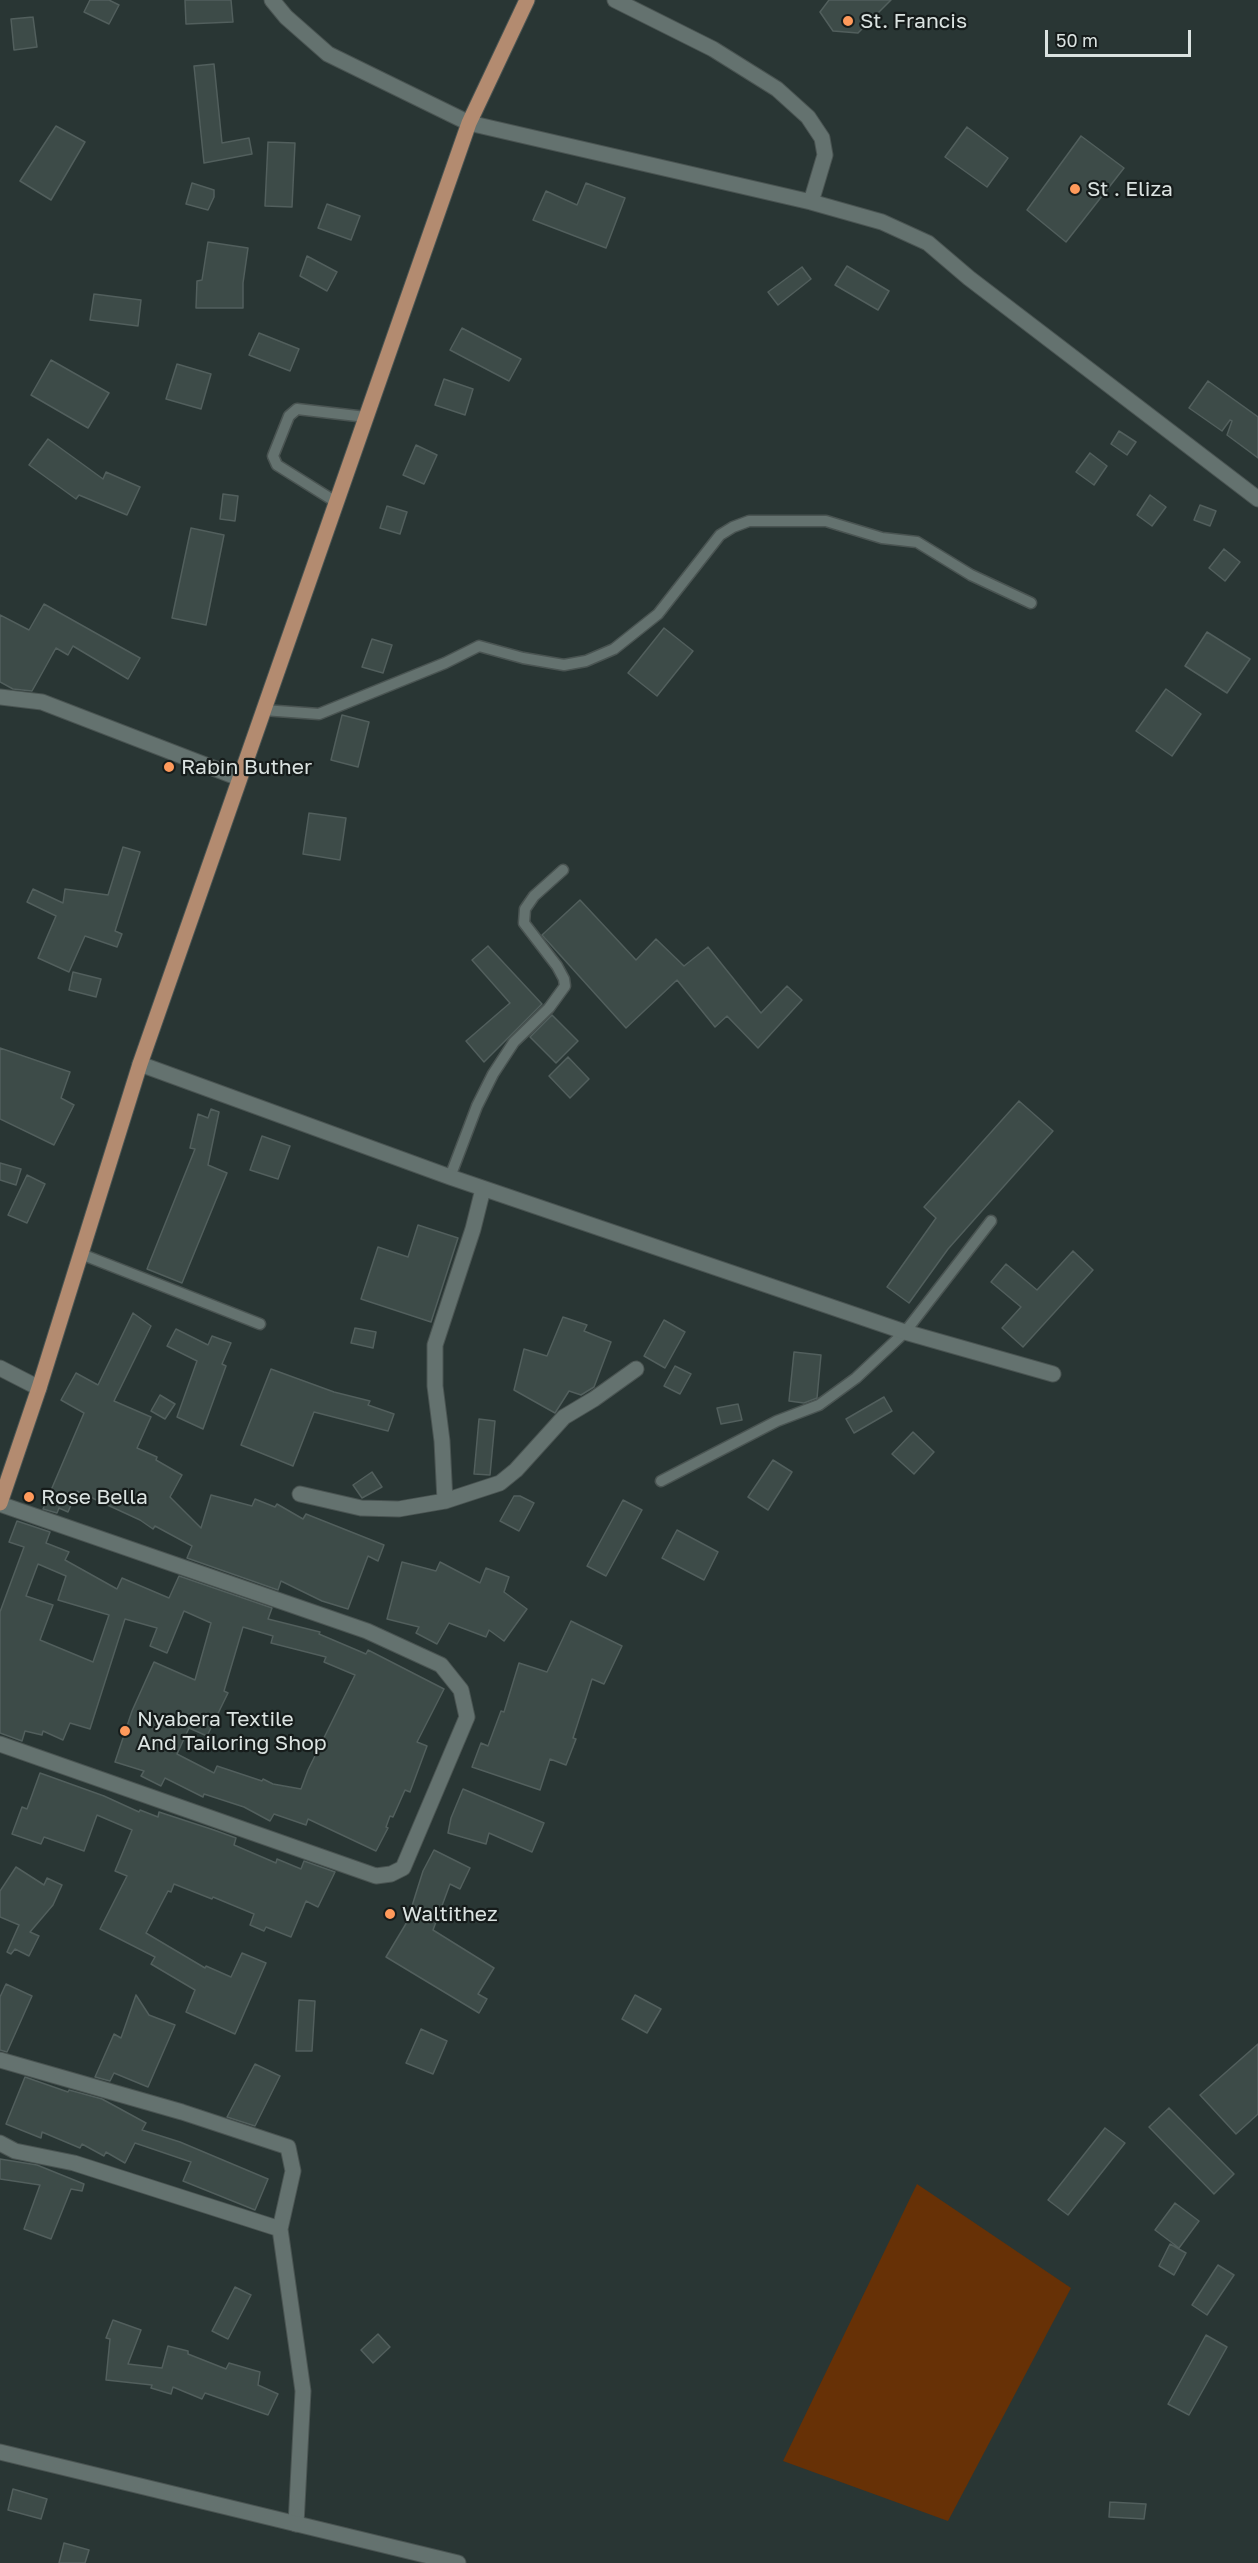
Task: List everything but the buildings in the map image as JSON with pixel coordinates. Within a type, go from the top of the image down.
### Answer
[{"type":"main road","points":[[0,1504],[39,1388],[140,1064],[239,778],[469,123],[527,0]]},
{"type":"street","points":[[272,0],[286,17],[328,54],[469,123],[811,202],[882,222],[928,243],[969,278],[1258,499]]},
{"type":"street","points":[[615,0],[713,49],[777,89],[808,117],[822,138],[825,155],[811,202]]},
{"type":"street","points":[[0,697],[42,702],[239,778]]},
{"type":"street","points":[[140,1064],[483,1189],[905,1332],[1053,1374]]},
{"type":"street","points":[[445,1501],[442,1442],[435,1386],[435,1345],[460,1272],[483,1189]]},
{"type":"street","points":[[0,1368],[39,1388]]},
{"type":"street","points":[[300,1494],[361,1508],[399,1509],[445,1501],[500,1483],[516,1470],[564,1417],[636,1369]]},
{"type":"street","points":[[0,1504],[377,1636],[441,1665],[461,1690],[467,1717],[403,1868],[391,1874],[376,1876],[0,1744]]},
{"type":"street","points":[[0,2060],[182,2112],[288,2147],[294,2171],[280,2229],[303,2391],[296,2524]]},
{"type":"street","points":[[0,2143],[15,2151],[74,2163],[280,2229]]},
{"type":"street","points":[[0,2452],[458,2563]]},
{"type":"lane","points":[[336,502],[277,465],[273,456],[289,416],[297,409],[366,417]]},
{"type":"lane","points":[[263,710],[318,714],[445,663],[479,646],[523,658],[564,665],[586,660],[614,649],[658,614],[720,535],[749,521],[826,521],[882,538],[917,542],[971,575],[1031,603]]},
{"type":"lane","points":[[450,1177],[477,1106],[493,1074],[514,1042],[549,1008],[565,986],[557,966],[524,923],[525,909],[534,896],[563,870]]},
{"type":"lane","points":[[661,1481],[777,1421],[819,1405],[856,1378],[905,1332],[991,1221]]},
{"type":"lane","points":[[81,1254],[260,1324]]},
{"type":"shaded area","points":[[917,2184],[1071,2288],[948,2521],[783,2461]]},
{"type":"place","name":"St. Francis","points":[[848,21]]},
{"type":"place","name":"St . Eliza","points":[[1075,189]]},
{"type":"place","name":"Rabin Buther","points":[[169,767]]},
{"type":"place","name":"Rose Bella","points":[[29,1497]]},
{"type":"place","name":"Nyabera Textile And Tailoring Shop","points":[[125,1731]]},
{"type":"place","name":"Waltithez","points":[[390,1914]]}]
